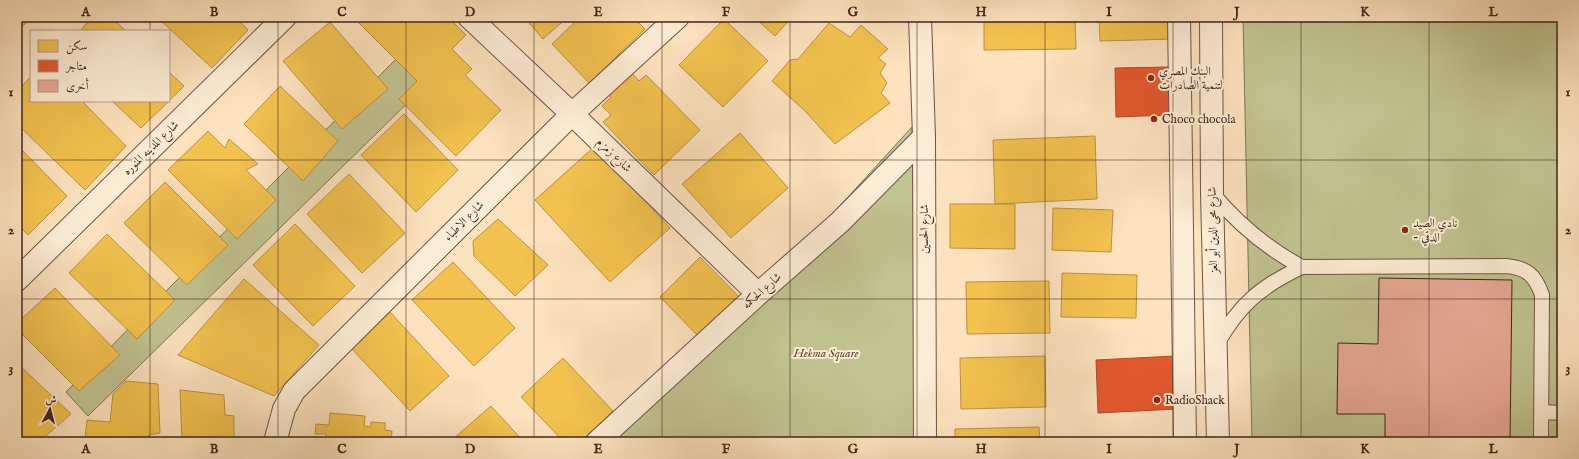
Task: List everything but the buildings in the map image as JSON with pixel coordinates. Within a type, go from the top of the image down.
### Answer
[{"type":"street","name":"شارع المدينه المنوره","points":[[17,280],[285,17]]},
{"type":"street","name":"شارع زمزم","points":[[469,17],[572,114],[758,294]]},
{"type":"street","name":"شارع الاطباء","points":[[275,442],[284,409],[294,391],[572,114],[678,17]]},
{"type":"street","name":"شارع الحسين","points":[[920,17],[924,137],[925,442]]},
{"type":"street","points":[[1178,17],[1185,442]]},
{"type":"street","name":"شارع محى الدين أبو العز","points":[[1211,17],[1212,193],[1218,442]]},
{"type":"street","name":"شارع الحكمه","points":[[597,442],[758,294],[840,222],[924,137]]},
{"type":"lane","points":[[1212,193],[1244,228],[1282,256],[1302,267]]},
{"type":"lane","points":[[1215,347],[1227,326],[1242,307],[1260,290],[1280,277],[1302,267],[1519,267],[1530,274],[1538,283],[1542,295],[1541,442]]},
{"type":"lane","points":[[1542,412],[1562,412]]},
{"type":"green space","name":"نادي الصيد - الدقي","points":[[1243,17],[1562,17],[1562,442],[1252,442]]},
{"type":"green space","points":[[401,54],[428,83],[88,416],[66,392]]},
{"type":"green space","name":"Hekma Square","points":[[912,127],[918,442],[598,442],[783,268]]},
{"type":"place","name":"البنك المصري لتنمية الصادرات","points":[[1151,78]]},
{"type":"place","name":"Choco chocola","points":[[1154,119]]},
{"type":"place","name":"نادي الصيد - الدقي","points":[[1405,230]]},
{"type":"place","name":"RadioShack","points":[[1157,400]]}]
